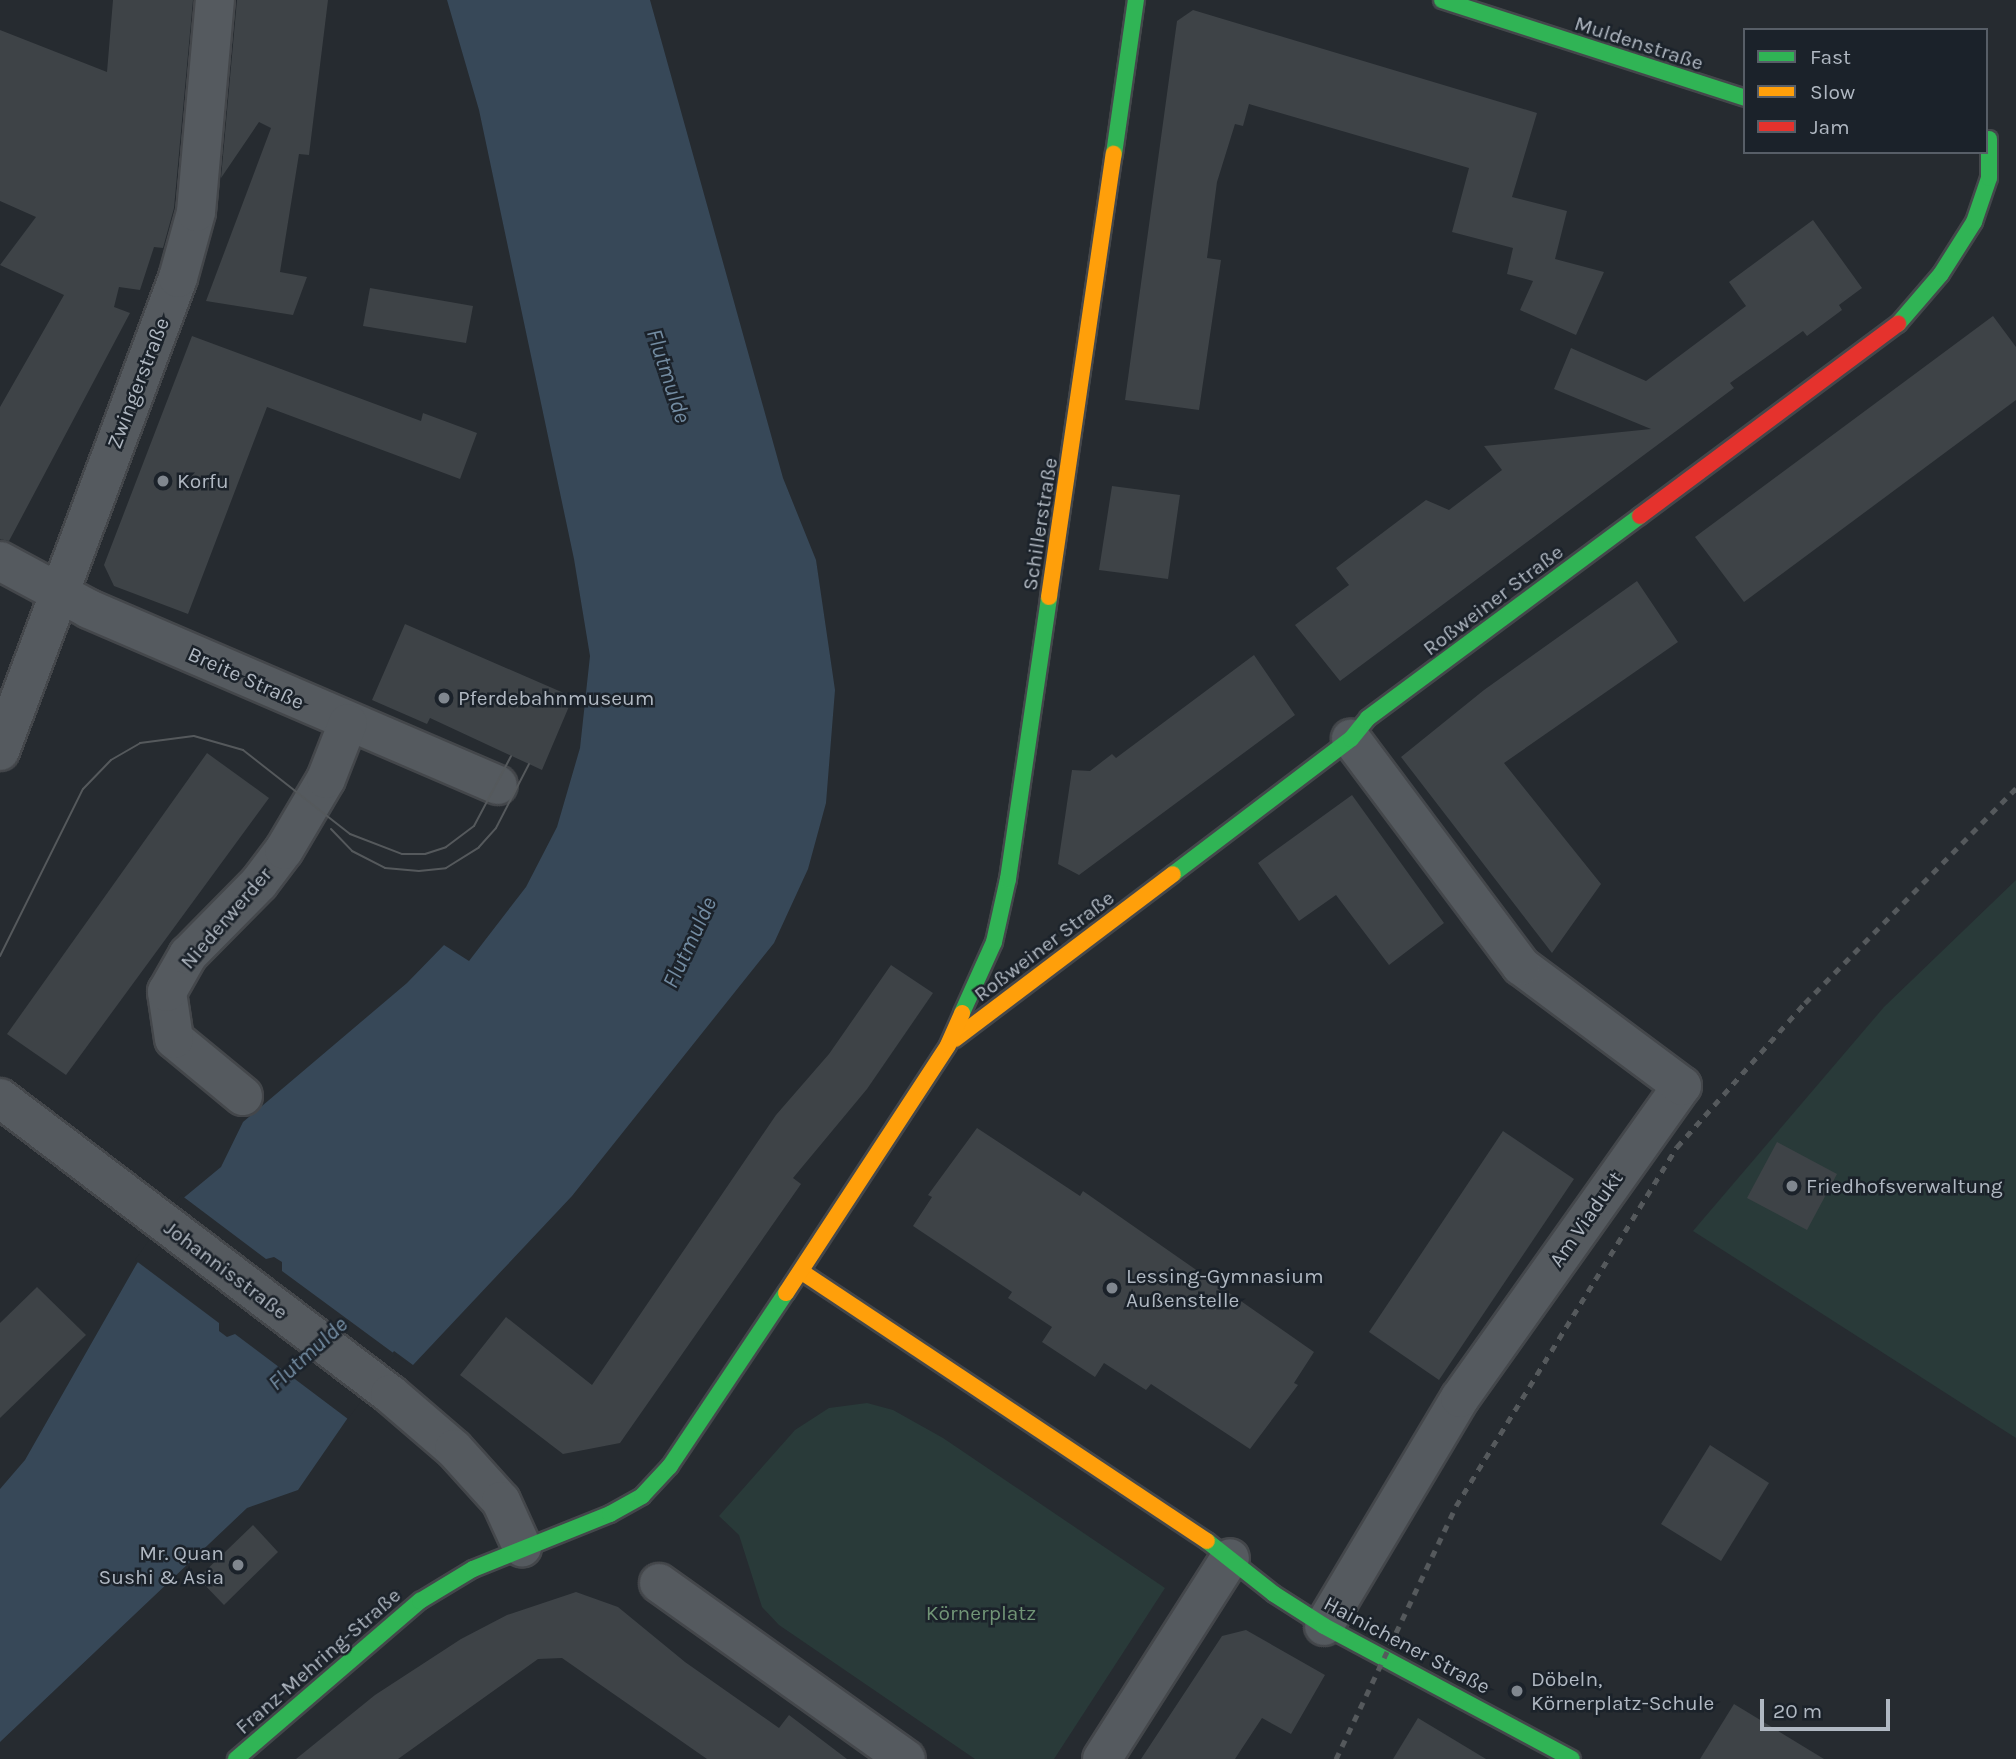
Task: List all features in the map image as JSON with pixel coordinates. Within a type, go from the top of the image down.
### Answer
[{"type":"main road","name":"Schillerstraße","points":[[948,1045],[994,942],[1008,879],[1136,0]]},
{"type":"main road","name":"Muldenstraße","points":[[1442,0],[1743,97]]},
{"type":"main road","name":"Roßweiner Straße","points":[[948,1045],[1351,739],[1368,719],[1902,321],[1941,274],[1974,222],[1989,178],[1993,138]]},
{"type":"main road","points":[[948,1045],[802,1272],[1190,1527],[1230,1558]]},
{"type":"main road","name":"Franz-Mehring-Straße","points":[[236,1759],[345,1661],[420,1601],[522,1547],[580,1525],[642,1496],[670,1466],[802,1272]]},
{"type":"main road","name":"Hainichener Straße","points":[[1230,1558],[1274,1594],[1324,1626],[1572,1759]]},
{"type":"street","name":"Zwingerstraße","points":[[0,751],[57,592],[178,278],[192,225],[215,0]]},
{"type":"street","name":"Breite Straße","points":[[0,561],[57,592],[348,723],[498,785]]},
{"type":"street","name":"Niederwerder","points":[[243,1096],[174,1038],[167,992],[188,955],[259,883],[284,850],[326,779],[348,723]]},
{"type":"street","name":"Am Viadukt","points":[[1324,1626],[1460,1398],[1682,1086],[1521,965],[1351,739]]},
{"type":"street","name":"Johannisstraße","points":[[0,1098],[390,1394],[454,1449],[501,1501],[522,1547]]},
{"type":"street","points":[[1102,1759],[1230,1558]]},
{"type":"street","points":[[659,1583],[896,1756]]},
{"type":"green space","points":[[2016,880],[2016,1438],[1693,1231],[1884,1007]]},
{"type":"green space","name":"Körnerplatz","points":[[867,1403],[893,1410],[943,1438],[1165,1588],[1054,1759],[975,1759],[779,1625],[762,1607],[739,1535],[719,1516],[795,1430],[829,1408]]},
{"type":"water","name":"Flutmulde","points":[[447,0],[650,0],[783,478],[816,560],[835,690],[826,803],[808,869],[774,943],[572,1196],[413,1365],[394,1351],[298,1490],[247,1508],[0,1742],[0,1489],[25,1460],[136,1265],[175,1205],[221,1167],[243,1122],[407,983],[444,945],[469,961],[526,887],[557,827],[580,748],[590,656],[574,559],[479,110]]},
{"type":"pier","points":[[181,1195],[266,1259],[274,1257],[282,1262],[282,1271],[411,1366],[395,1355],[348,1419],[235,1334],[227,1337],[219,1331],[219,1323],[135,1260]]},
{"type":"building","points":[[113,0],[193,0],[174,208],[163,248],[154,247],[140,290],[119,287],[114,307],[130,313],[9,541],[0,539],[0,407],[64,295],[0,265],[36,217],[0,201],[0,30],[107,72]]},
{"type":"building","points":[[237,0],[328,0],[309,155],[299,154],[280,272],[307,277],[293,315],[206,301],[271,128],[259,122],[221,178]]},
{"type":"building","points":[[1193,10],[1537,113],[1512,197],[1567,211],[1555,259],[1604,272],[1576,335],[1520,310],[1533,281],[1507,274],[1513,248],[1452,232],[1469,168],[1249,104],[1243,126],[1235,124],[1217,182],[1207,258],[1221,260],[1199,410],[1125,400],[1177,21]]},
{"type":"building","points":[[1813,220],[1862,288],[1839,305],[1842,310],[1807,336],[1803,331],[1730,383],[1734,388],[1340,681],[1295,625],[1349,585],[1336,568],[1426,500],[1449,510],[1502,470],[1484,446],[1651,429],[1554,389],[1571,348],[1646,381],[1746,306],[1729,282]]},
{"type":"building","points":[[370,288],[473,306],[466,343],[363,326]]},
{"type":"building","points":[[1993,316],[2016,347],[2016,400],[1744,602],[1695,537]]},
{"type":"building","points":[[192,336],[421,421],[423,413],[477,433],[460,479],[267,407],[188,614],[114,586],[104,565]]},
{"type":"building","points":[[1112,486],[1180,495],[1168,579],[1099,570]]},
{"type":"building","points":[[1637,581],[1678,642],[1504,763],[1601,884],[1552,953],[1401,757],[1484,690]]},
{"type":"building","name":"Pferdebahnmuseum","points":[[405,624],[573,697],[542,770],[430,718],[427,724],[372,700]]},
{"type":"building","points":[[1254,655],[1295,715],[1079,875],[1058,864],[1072,770],[1090,771],[1112,754],[1116,758]]},
{"type":"building","points":[[207,753],[269,798],[66,1075],[7,1034]]},
{"type":"building","points":[[1352,795],[1444,923],[1389,965],[1336,895],[1299,921],[1258,863]]},
{"type":"building","points":[[891,965],[933,993],[867,1089],[793,1178],[801,1184],[620,1443],[563,1454],[460,1375],[506,1317],[592,1385],[776,1115],[829,1054]]},
{"type":"building","name":"Lessing-Gymnasium Außenstelle","points":[[977,1128],[1080,1196],[1083,1191],[1314,1352],[1294,1383],[1298,1385],[1250,1449],[1151,1384],[1146,1390],[1104,1363],[1095,1377],[1042,1342],[1052,1327],[1008,1298],[1012,1292],[913,1226],[932,1197],[928,1195]]},
{"type":"building","points":[[1503,1131],[1574,1179],[1439,1380],[1369,1332]]},
{"type":"building","name":"Friedhofsverwaltung","points":[[1777,1142],[1837,1174],[1807,1230],[1747,1198]]},
{"type":"building","points":[[37,1287],[86,1335],[0,1418],[0,1323]]},
{"type":"building","points":[[1710,1445],[1769,1483],[1721,1561],[1661,1524]]},
{"type":"building","name":"Mr. Quan Sushi & Asia","points":[[253,1525],[278,1552],[224,1605],[198,1578]]},
{"type":"building","points":[[576,1592],[618,1607],[685,1662],[779,1728],[789,1715],[847,1759],[707,1759],[562,1658],[538,1659],[398,1759],[296,1759],[375,1695],[461,1639],[507,1615]]},
{"type":"building","points":[[1246,1630],[1325,1675],[1291,1734],[1262,1718],[1235,1759],[1141,1759],[1222,1636]]},
{"type":"building","points":[[1734,1704],[1824,1759],[1700,1759]]},
{"type":"building","points":[[1418,1718],[1486,1759],[1393,1759]]},
{"type":"tram line","points":[[0,956],[83,789],[111,760],[140,743],[194,736],[243,750],[350,834],[402,854],[425,854],[446,847],[474,826],[511,756]]},
{"type":"tram line","points":[[331,829],[352,851],[385,868],[419,871],[446,868],[479,847],[496,828],[529,764]]},
{"type":"railway","points":[[1336,1759],[1456,1506],[1677,1147],[1805,1003],[2016,788]]},
{"type":"traffic: fast","points":[[1114,154],[1136,0]]},
{"type":"traffic: fast","points":[[1442,0],[1743,97]]},
{"type":"traffic: fast","points":[[1898,324],[1941,274],[1974,222],[1989,178],[1989,139]]},
{"type":"traffic: fast","points":[[1173,874],[1351,739],[1368,718],[1640,516]]},
{"type":"traffic: fast","points":[[962,1013],[994,942],[1008,879],[1049,597]]},
{"type":"traffic: fast","points":[[236,1759],[420,1601],[473,1569],[610,1514],[642,1496],[670,1466],[786,1293]]},
{"type":"traffic: fast","points":[[1207,1541],[1274,1594],[1324,1626],[1572,1759]]},
{"type":"traffic: slow","points":[[1049,597],[1114,154]]},
{"type":"traffic: slow","points":[[955,1039],[1173,874]]},
{"type":"traffic: slow","points":[[786,1293],[948,1045],[962,1013]]},
{"type":"traffic: slow","points":[[802,1272],[1207,1541]]},
{"type":"traffic: jam","points":[[1640,516],[1898,324]]},
{"type":"place","name":"Korfu","points":[[163,481]]},
{"type":"place","name":"Pferdebahnmuseum","points":[[444,698]]},
{"type":"place","name":"Friedhofsverwaltung","points":[[1792,1186]]},
{"type":"place","name":"Lessing-Gymnasium Außenstelle","points":[[1112,1288]]},
{"type":"place","name":"Mr. Quan Sushi & Asia","points":[[238,1565]]},
{"type":"place","name":"Döbeln, Körnerplatz-Schule","points":[[1517,1691]]}]
